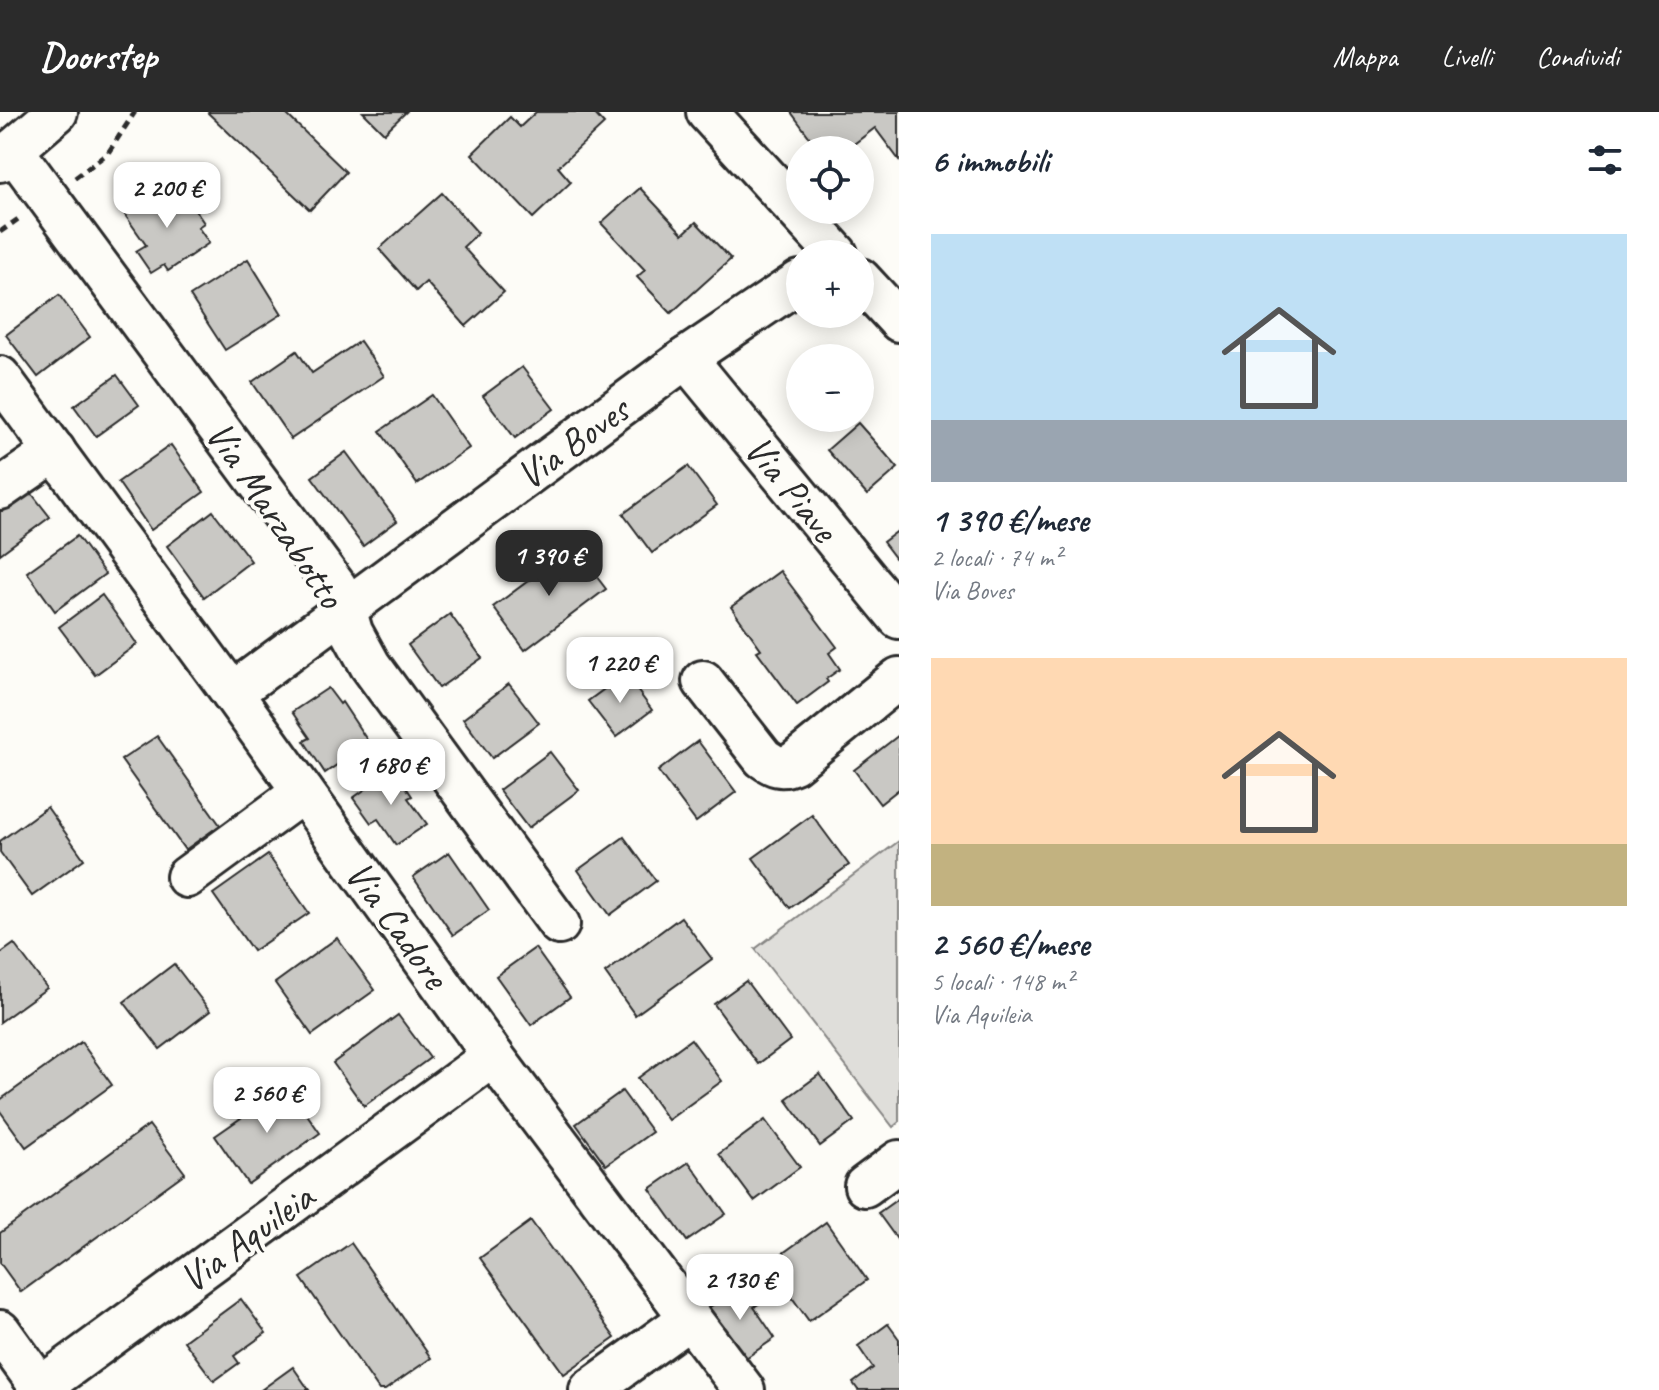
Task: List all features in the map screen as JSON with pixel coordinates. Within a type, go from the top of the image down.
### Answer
[{"type":"street","points":[[5,152],[40,112]]},
{"type":"street","points":[[5,152],[57,112]]},
{"type":"street","points":[[707,112],[824,240]]},
{"type":"street","name":"Via Marzabotto","points":[[5,152],[26,167],[336,587],[352,632],[370,665],[559,924]]},
{"type":"street","name":"Via Boves","points":[[232,693],[686,358],[786,290]]},
{"type":"street","points":[[874,294],[899,321]]},
{"type":"street","name":"Via Piave","points":[[686,358],[899,618]]},
{"type":"street","name":"Via Cadore","points":[[0,377],[493,1056],[744,1390]]},
{"type":"street","points":[[0,489],[55,451]]},
{"type":"street","points":[[703,681],[763,758],[782,767],[794,763],[899,678]]},
{"type":"street","points":[[187,877],[303,792]]},
{"type":"street","name":"Via Aquileia","points":[[39,1389],[493,1056]]},
{"type":"street","points":[[865,1186],[899,1161]]},
{"type":"street","points":[[590,1390],[690,1318]]},
{"type":"street","points":[[0,1331],[39,1389]]},
{"type":"shaded area","points":[[899,841],[899,1122],[893,1127],[755,949]]},
{"type":"building","points":[[209,112],[284,112],[346,172],[310,210]]},
{"type":"building","points":[[363,112],[406,112],[384,133]]},
{"type":"building","points":[[536,112],[593,112],[604,124],[558,167],[571,182],[533,218],[472,154],[510,117],[520,127]]},
{"type":"building","points":[[791,112],[899,112],[899,160],[875,128],[864,136],[809,136]]},
{"type":"building","points":[[640,188],[683,234],[696,222],[731,259],[671,313],[637,277],[645,270],[601,223]]},
{"type":"building","points":[[163,189],[171,200],[183,192],[204,223],[198,227],[209,243],[168,271],[164,265],[151,273],[136,251],[146,245],[125,215]]},
{"type":"building","points":[[442,193],[478,233],[463,247],[504,292],[466,326],[426,282],[416,291],[379,249]]},
{"type":"building","points":[[248,259],[282,314],[225,350],[190,296]]},
{"type":"building","points":[[59,295],[90,337],[38,377],[6,335]]},
{"type":"building","points":[[360,341],[384,376],[291,439],[252,382],[297,351],[312,373]]},
{"type":"building","points":[[522,367],[554,409],[515,438],[483,396]]},
{"type":"building","points":[[117,375],[139,405],[96,436],[74,406]]},
{"type":"building","points":[[432,395],[469,448],[417,484],[380,431]]},
{"type":"building","points":[[848,432],[866,432],[898,468],[867,495],[827,450]]},
{"type":"building","points":[[171,445],[204,492],[151,530],[118,482]]},
{"type":"building","points":[[346,452],[397,521],[363,546],[312,477]]},
{"type":"building","points":[[688,466],[717,505],[652,553],[623,514]]},
{"type":"building","points":[[29,490],[50,517],[0,554],[0,511]]},
{"type":"building","points":[[213,511],[251,561],[204,597],[167,546]]},
{"type":"building","points":[[899,530],[899,563],[883,542]]},
{"type":"building","points":[[77,536],[105,574],[55,611],[27,572]]},
{"type":"building","points":[[574,547],[606,589],[525,650],[493,607]]},
{"type":"building","points":[[780,571],[837,647],[829,653],[840,669],[797,705],[757,651],[761,649],[731,607]]},
{"type":"building","points":[[102,595],[137,644],[95,675],[59,627]]},
{"type":"building","points":[[450,614],[482,658],[439,688],[408,645]]},
{"type":"building","points":[[625,674],[652,710],[616,737],[588,701]]},
{"type":"building","points":[[509,684],[539,723],[492,758],[463,719]]},
{"type":"building","points":[[328,688],[340,704],[342,702],[369,743],[325,773],[304,741],[310,738],[292,712]]},
{"type":"building","points":[[899,735],[899,789],[880,804],[854,770]]},
{"type":"building","points":[[157,736],[220,825],[185,850],[121,760]]},
{"type":"building","points":[[698,741],[736,792],[696,822],[658,771]]},
{"type":"building","points":[[550,752],[579,790],[528,828],[499,790]]},
{"type":"building","points":[[394,769],[412,796],[408,798],[427,824],[396,845],[378,819],[371,823],[353,798]]},
{"type":"building","points":[[47,807],[84,859],[32,896],[0,852],[0,841]]},
{"type":"building","points":[[812,815],[849,865],[790,908],[753,858]]},
{"type":"building","points":[[624,837],[656,881],[610,915],[578,870]]},
{"type":"building","points":[[449,852],[489,910],[453,935],[413,877]]},
{"type":"building","points":[[268,855],[309,913],[253,951],[213,894]]},
{"type":"building","points":[[681,917],[712,959],[635,1015],[605,973]]},
{"type":"building","points":[[337,938],[375,990],[312,1035],[275,983]]},
{"type":"building","points":[[14,944],[47,988],[0,1022],[0,954]]},
{"type":"building","points":[[535,948],[570,997],[531,1025],[496,976]]},
{"type":"building","points":[[174,964],[210,1011],[160,1049],[124,1002]]},
{"type":"building","points":[[746,981],[790,1040],[758,1064],[714,1004]]},
{"type":"building","points":[[398,1015],[430,1058],[364,1106],[333,1063]]},
{"type":"building","points":[[691,1039],[722,1081],[668,1120],[638,1078]]},
{"type":"building","points":[[81,1042],[112,1085],[26,1147],[0,1111],[0,1100]]},
{"type":"building","points":[[820,1074],[854,1121],[820,1146],[786,1099]]},
{"type":"building","points":[[287,1086],[320,1133],[248,1184],[215,1136]]},
{"type":"building","points":[[622,1091],[652,1132],[606,1165],[576,1124]]},
{"type":"building","points":[[765,1120],[800,1167],[754,1201],[719,1154]]},
{"type":"building","points":[[149,1125],[185,1173],[21,1292],[0,1263],[0,1233]]},
{"type":"building","points":[[689,1162],[726,1214],[687,1241],[650,1189]]},
{"type":"building","points":[[899,1198],[899,1242],[878,1213]]},
{"type":"building","points":[[531,1221],[615,1338],[564,1374],[480,1258]]},
{"type":"building","points":[[826,1222],[867,1280],[809,1321],[768,1264]]},
{"type":"building","points":[[351,1243],[431,1358],[385,1390],[379,1390],[301,1278]]},
{"type":"building","points":[[746,1282],[760,1303],[754,1307],[775,1338],[740,1362],[704,1311]]},
{"type":"building","points":[[241,1299],[266,1333],[234,1356],[239,1363],[214,1381],[184,1341]]},
{"type":"building","points":[[888,1324],[899,1339],[899,1390],[858,1390],[853,1383],[873,1368],[858,1346]]},
{"type":"building","points":[[293,1367],[309,1390],[261,1390]]}]
